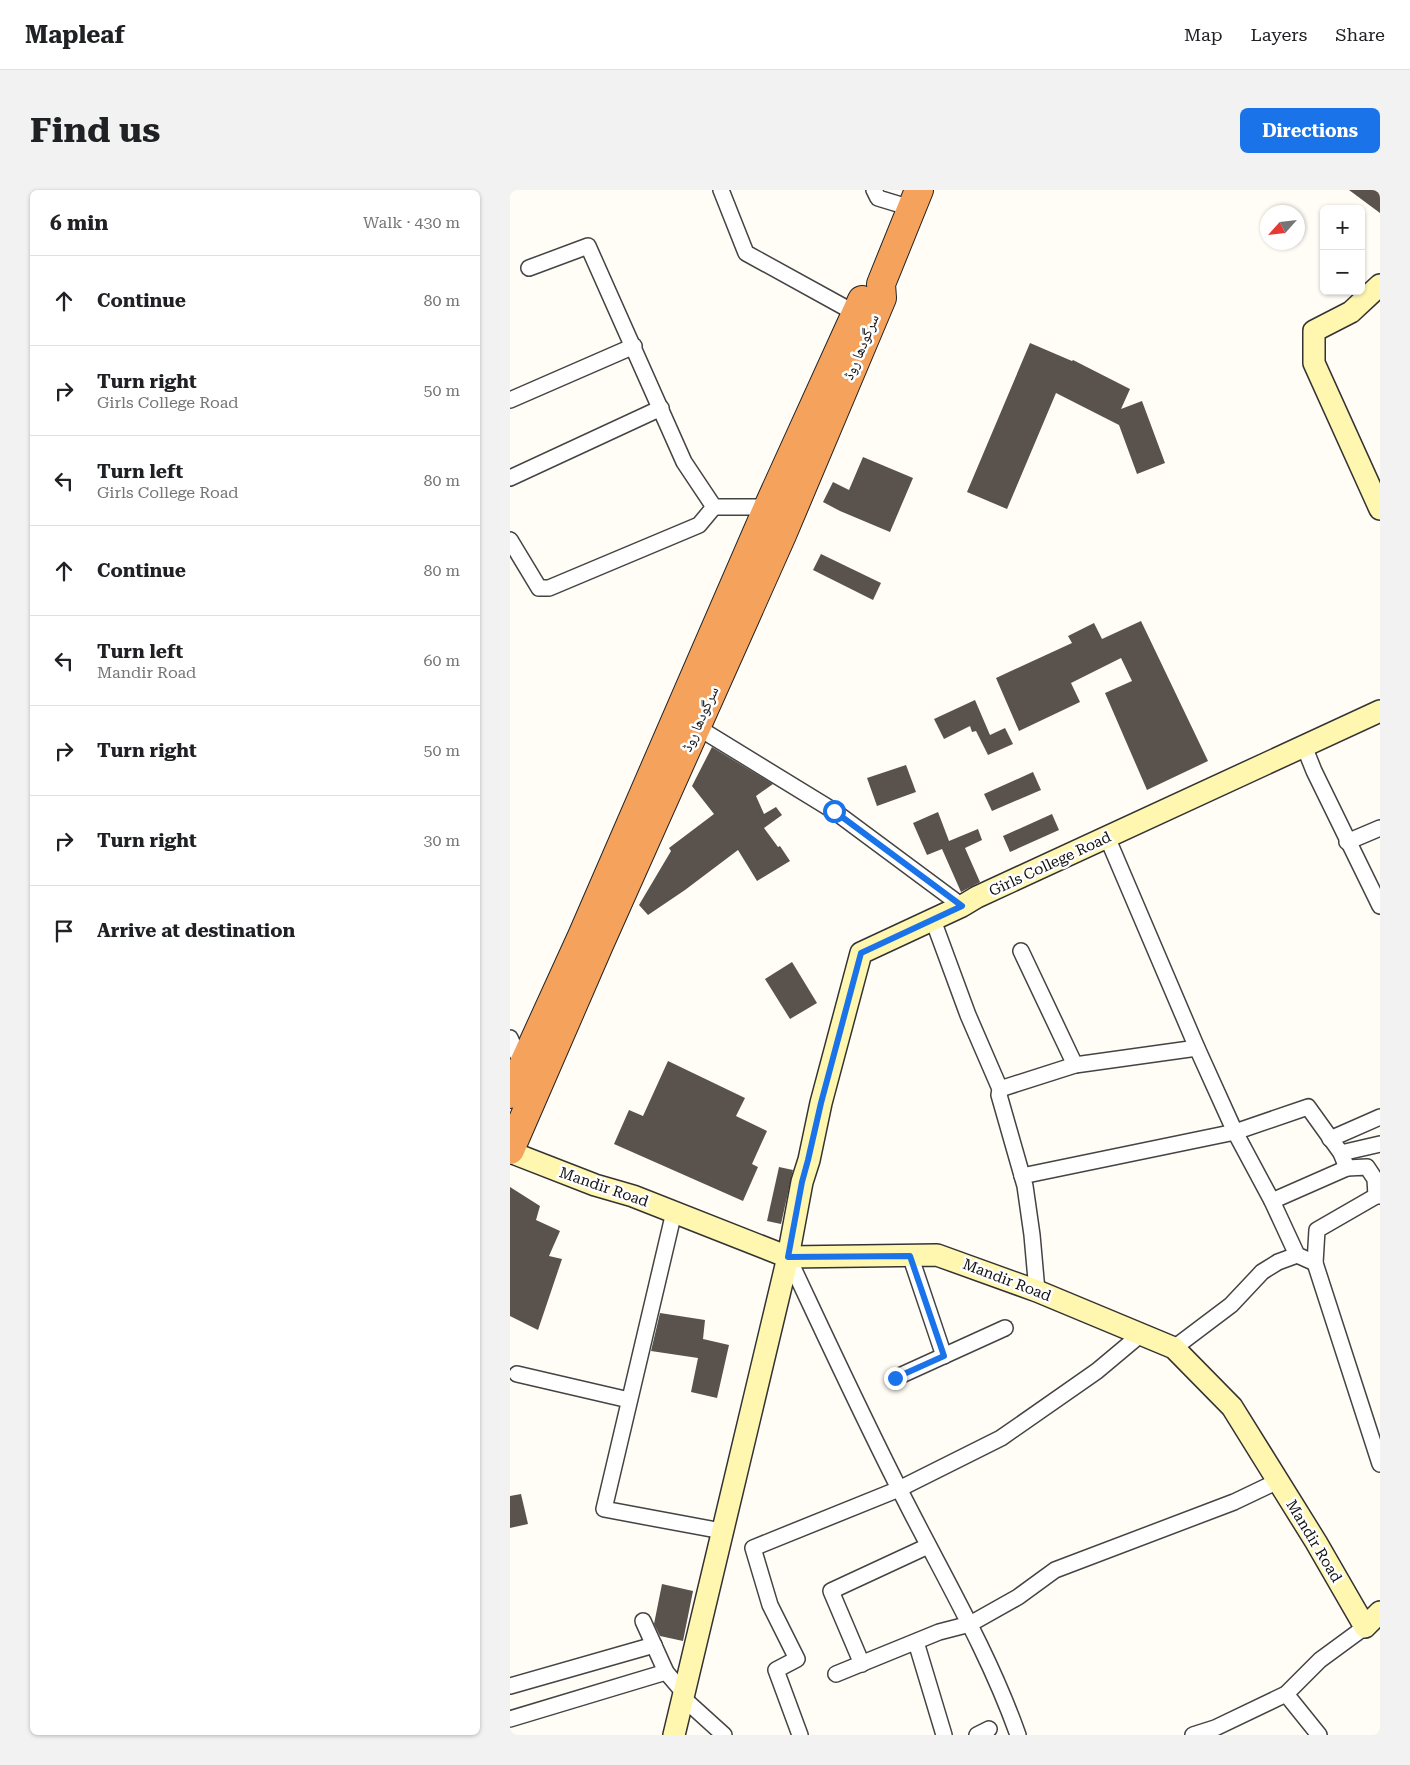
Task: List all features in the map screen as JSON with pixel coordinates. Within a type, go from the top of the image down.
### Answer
[{"type":"highway","name":"سرگودھا روڈ","points":[[649,807],[697,726],[770,523],[882,298],[881,284],[915,199]]},
{"type":"highway","name":"سرگودھا روڈ","points":[[510,1151],[590,941],[770,523],[855,313],[866,291],[881,284]]},
{"type":"highway","name":"سرگودھا روڈ","points":[[510,1094],[590,941]]},
{"type":"street","points":[[721,190],[746,253],[855,313]]},
{"type":"street","points":[[874,190],[878,198],[915,199]]},
{"type":"street","points":[[529,268],[588,246],[684,462],[714,507],[770,523]]},
{"type":"street","points":[[1380,285],[1351,312],[1314,331],[1314,363],[1380,509]]},
{"type":"street","points":[[510,400],[634,346]]},
{"type":"street","points":[[510,478],[661,408]]},
{"type":"street","points":[[510,540],[539,588],[549,588],[699,524],[714,507]]},
{"type":"street","name":"Girls College Road","points":[[788,1257],[802,1182],[861,953],[962,906],[977,897],[1380,711]]},
{"type":"street","points":[[697,726],[834,811],[962,906]]},
{"type":"street","points":[[1304,746],[1347,842],[1380,906]]},
{"type":"street","points":[[1347,842],[1380,828]]},
{"type":"street","points":[[1108,837],[1197,1048],[1235,1132],[1272,1200],[1297,1255],[1315,1264]]},
{"type":"street","points":[[933,920],[968,1015],[1000,1089],[999,1095],[1022,1176],[1032,1235],[1036,1291]]},
{"type":"street","points":[[1021,950],[1075,1066]]},
{"type":"street","points":[[510,1038],[523,1067]]},
{"type":"street","points":[[1000,1089],[1075,1066],[1197,1048]]},
{"type":"street","points":[[1022,1176],[1235,1132],[1308,1107],[1341,1153],[1347,1168]]},
{"type":"street","points":[[1330,1139],[1380,1117]]},
{"type":"street","points":[[1341,1153],[1380,1144]]},
{"type":"street","name":"Mandir Road","points":[[510,1151],[595,1185],[633,1196],[788,1257],[937,1254],[1036,1291],[1174,1348],[1232,1407],[1316,1542],[1365,1627]]},
{"type":"street","points":[[1272,1200],[1347,1168],[1373,1167],[1378,1196],[1317,1230],[1315,1264],[1380,1464]]},
{"type":"street","points":[[674,1212],[604,1509],[722,1531]]},
{"type":"street","points":[[1174,1348],[1231,1305],[1262,1272],[1278,1262],[1297,1255]]},
{"type":"street","points":[[910,1256],[944,1356]]},
{"type":"street","points":[[788,1257],[899,1489],[970,1624],[1007,1704],[1018,1735]]},
{"type":"street","points":[[674,1735],[788,1257]]},
{"type":"street","points":[[895,1378],[1005,1328]]},
{"type":"street","points":[[799,1734],[776,1670],[797,1659],[770,1605],[753,1548],[899,1489],[1001,1438],[1097,1370],[1140,1335]]},
{"type":"street","points":[[517,1374],[629,1400]]},
{"type":"street","points":[[836,1674],[939,1632],[970,1624],[1018,1597],[1055,1570],[1234,1502],[1278,1481]]},
{"type":"street","points":[[862,1664],[831,1591],[928,1546]]},
{"type":"street","points":[[1193,1735],[1215,1728],[1286,1694],[1320,1660],[1365,1627],[1380,1612]]},
{"type":"street","points":[[643,1621],[666,1672],[683,1695],[724,1735]]},
{"type":"street","points":[[916,1642],[944,1735]]},
{"type":"street","points":[[510,1686],[654,1645]]},
{"type":"street","points":[[510,1719],[666,1672]]},
{"type":"street","points":[[1286,1694],[1317,1734]]},
{"type":"building","points":[[1349,190],[1380,190],[1380,213]]},
{"type":"building","points":[[1030,343],[1073,360],[1130,389],[1121,409],[1142,401],[1165,463],[1137,474],[1119,425],[1056,393],[1007,509],[967,492]]},
{"type":"building","points":[[863,457],[913,478],[890,532],[823,502],[833,482],[849,490]]},
{"type":"building","points":[[821,554],[881,583],[873,600],[813,570]]},
{"type":"building","points":[[1141,621],[1208,761],[1147,790],[1105,693],[1132,681],[1121,658],[1071,683],[1080,702],[1019,731],[996,678],[1072,643],[1068,636],[1094,623],[1102,639]]},
{"type":"building","points":[[975,700],[990,735],[1005,728],[1013,744],[988,755],[976,731],[972,732],[970,726],[944,739],[934,719]]},
{"type":"building","points":[[712,747],[773,784],[756,796],[764,814],[776,807],[782,815],[764,828],[790,861],[757,881],[738,850],[648,915],[639,905],[671,851],[669,848],[714,814],[692,786]]},
{"type":"building","points":[[906,765],[916,792],[877,806],[867,778]]},
{"type":"building","points":[[1033,772],[1041,790],[992,811],[984,794]]},
{"type":"building","points":[[938,812],[949,841],[978,829],[982,840],[965,848],[980,882],[961,892],[942,849],[927,855],[913,823]]},
{"type":"building","points":[[1052,814],[1059,830],[1010,852],[1003,836]]},
{"type":"building","points":[[792,962],[817,1003],[790,1019],[765,979]]},
{"type":"building","points":[[668,1061],[745,1098],[736,1116],[767,1131],[752,1164],[758,1167],[743,1201],[614,1144],[629,1110],[643,1116]]},
{"type":"building","points":[[779,1167],[793,1170],[781,1224],[767,1221]]},
{"type":"building","points":[[510,1187],[540,1206],[536,1220],[560,1231],[549,1256],[562,1259],[538,1330],[510,1316]]},
{"type":"building","points":[[660,1313],[705,1320],[703,1339],[729,1345],[717,1398],[691,1392],[698,1358],[651,1351]]},
{"type":"building","points":[[521,1494],[528,1524],[510,1528],[510,1496]]},
{"type":"building","points":[[662,1584],[693,1591],[683,1641],[660,1636],[654,1624]]},
{"type":"route","points":[[834,811],[962,906],[861,953],[802,1182],[788,1257],[910,1256],[944,1356],[895,1378]]}]
